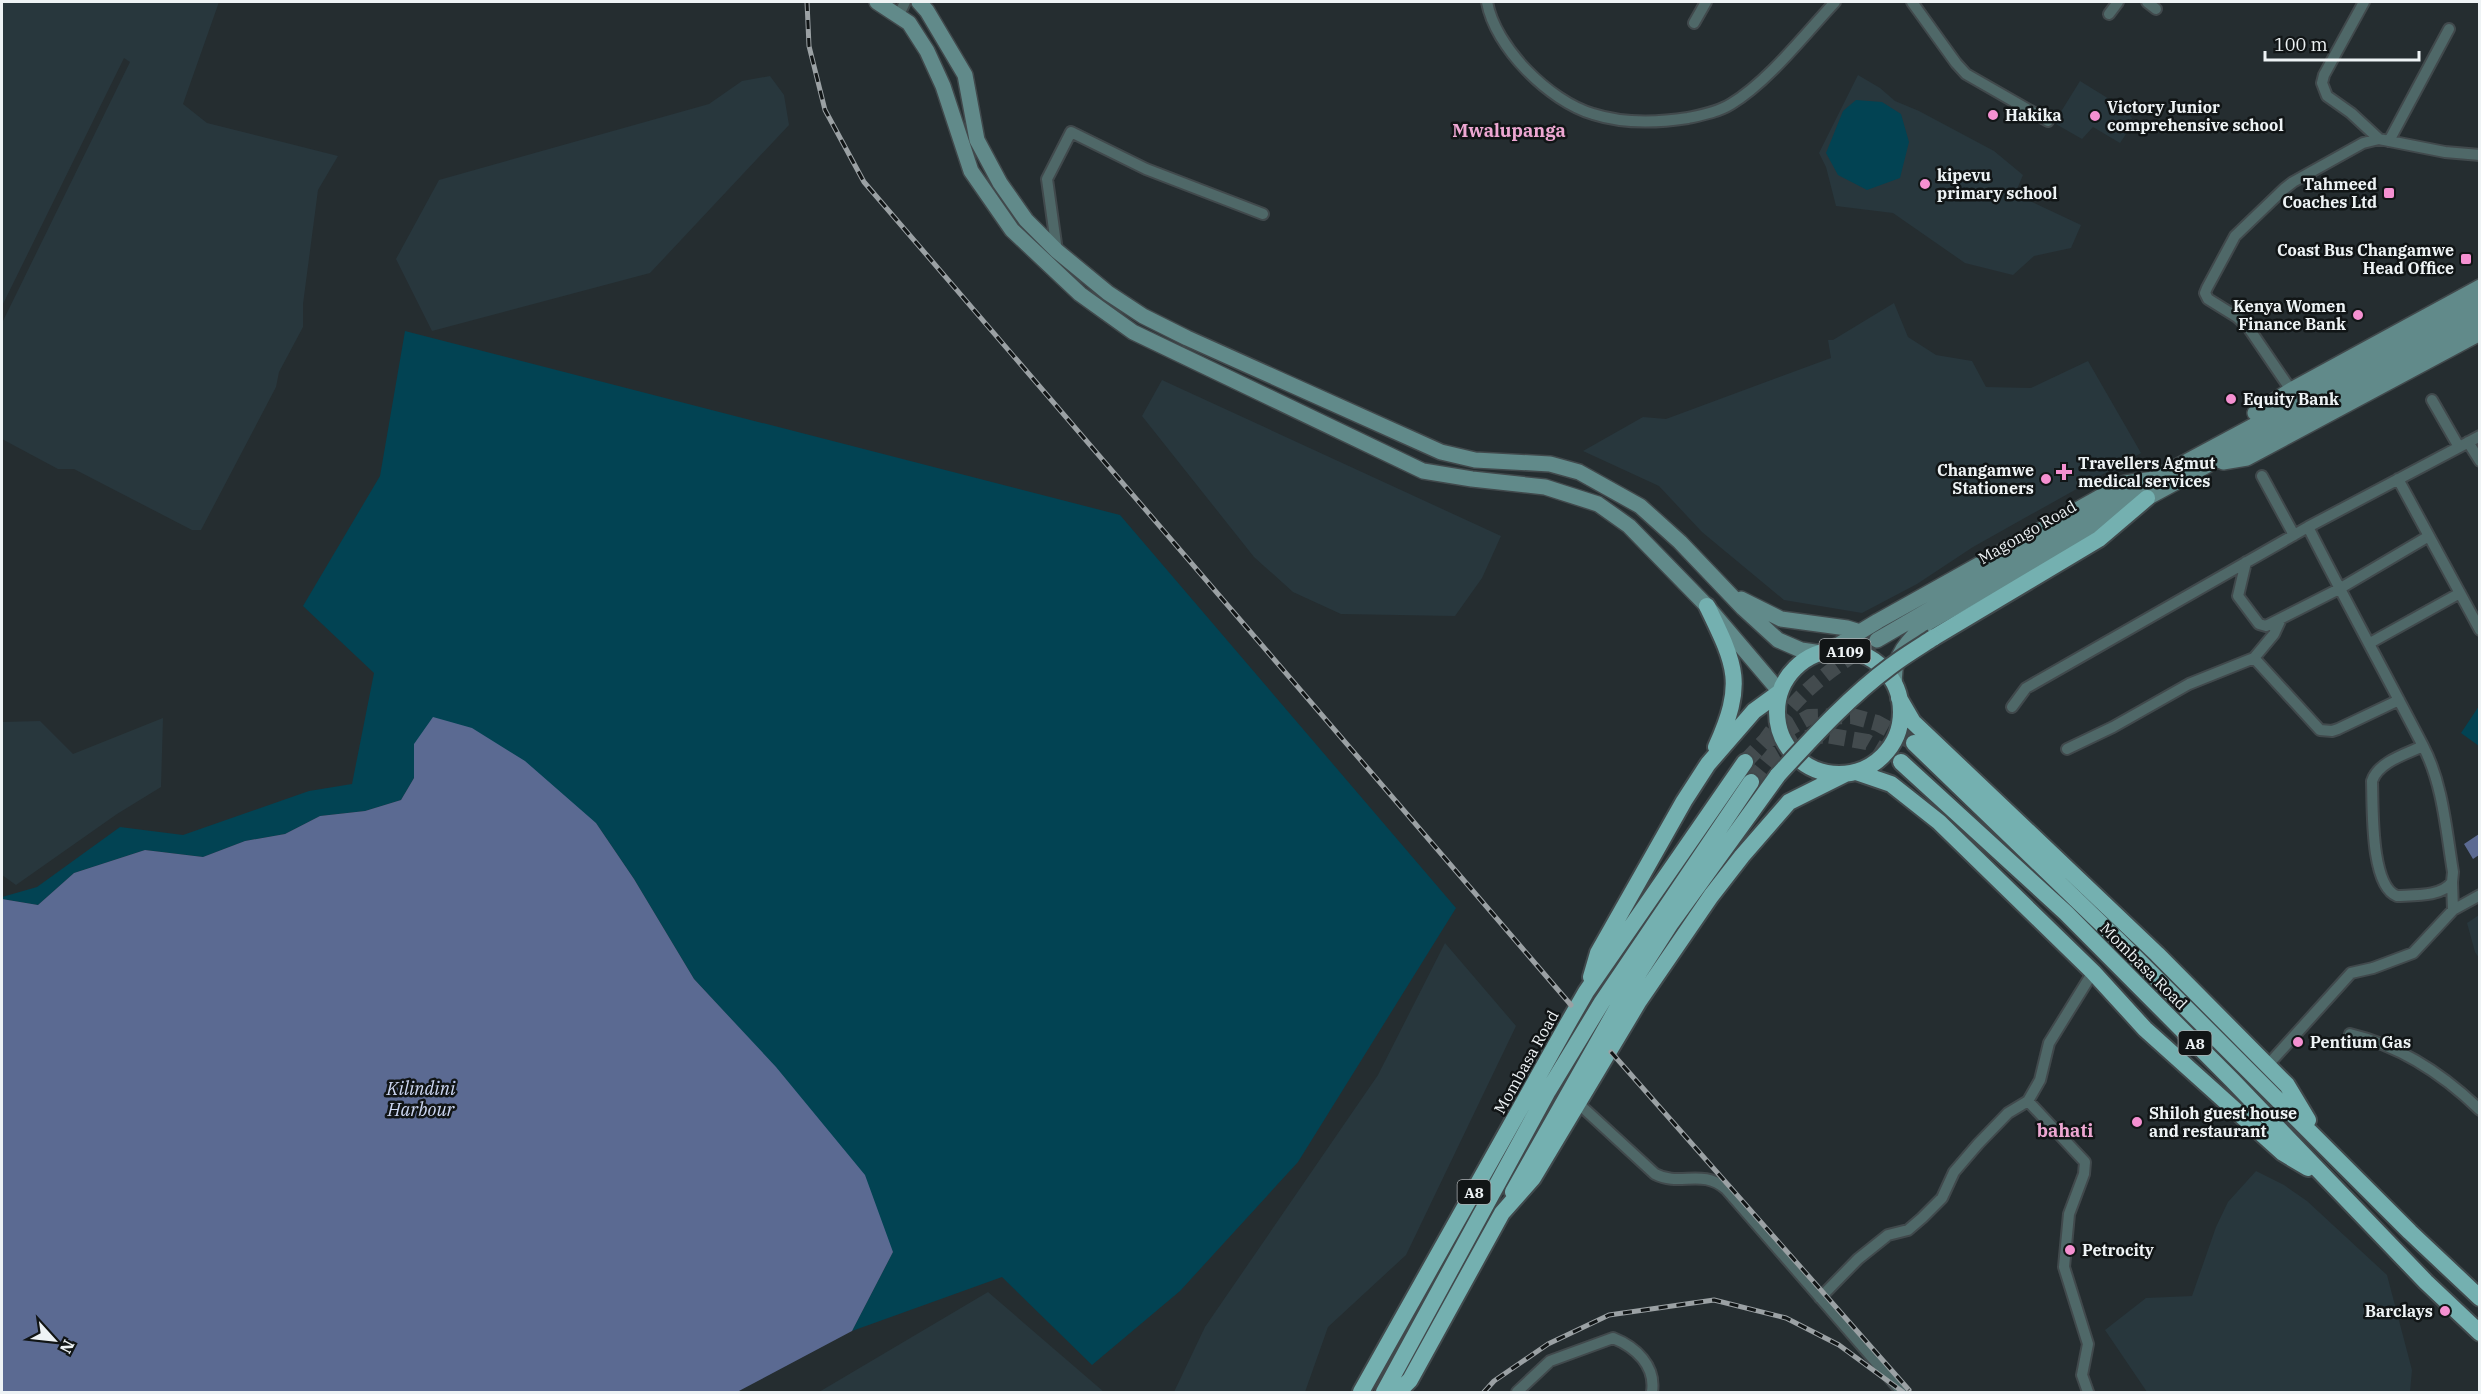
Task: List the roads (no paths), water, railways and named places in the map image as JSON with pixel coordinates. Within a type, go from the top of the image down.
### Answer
[{"type":"highway","points":[[1398,1392],[1410,1380],[1624,996],[1671,923],[1778,775],[1814,736],[1890,667],[1933,638],[2099,539],[2147,498]]},
{"type":"highway","points":[[1707,606],[1731,656],[1735,688],[1730,716],[1708,764]]},
{"type":"highway","name":"A109","points":[[1780,692],[1789,675],[1804,661],[1822,653],[1842,651],[1862,655],[1879,665],[1897,691]]},
{"type":"highway","points":[[1502,1213],[1533,1178],[1639,1001],[1742,856],[1789,802],[1877,761],[1892,743],[1899,726],[1897,691]]},
{"type":"highway","points":[[1897,691],[1913,722],[2149,946],[2287,1085],[2322,1142]]},
{"type":"highway","points":[[1586,992],[1598,953],[1684,801],[1708,764],[1754,711],[1780,692]]},
{"type":"highway","points":[[1780,692],[1777,715],[1780,734],[1791,752],[1806,765],[1825,773],[1851,773],[1891,784],[1939,822],[2093,972],[2145,1029],[2283,1153],[2325,1177]]},
{"type":"highway","name":"Mombasa Road","points":[[1914,742],[2118,940],[2456,1278],[2477,1291]]},
{"type":"highway","name":"Mombasa Road","points":[[1361,1392],[1586,992],[1745,762]]},
{"type":"highway","name":"Mombasa Road","points":[[1901,762],[2066,913],[2232,1080],[2426,1282],[2480,1333]]},
{"type":"highway","name":"Mombasa Road","points":[[1384,1392],[1548,1091],[1602,1002],[1751,782]]},
{"type":"main road","points":[[877,2],[902,8],[927,51],[943,86],[971,171],[1012,230],[1080,294],[1133,332],[1423,471],[1545,487],[1598,504],[1629,526],[1707,606],[1780,692]]},
{"type":"main road","points":[[919,2],[927,11],[965,75],[977,140],[1000,183],[1026,220],[1057,251],[1108,293],[1143,316],[1187,338],[1441,452],[1474,460],[1550,464],[1579,472],[1640,506],[1680,542],[1778,640],[1801,650],[1822,653],[2125,483],[2154,478]]},
{"type":"main road","points":[[2231,436],[2254,414],[2291,390],[2480,287]]},
{"type":"main road","name":"Magongo Road","points":[[1877,640],[2154,478],[2350,374],[2480,301]]},
{"type":"main road","name":"Magongo Road","points":[[1897,691],[1893,674],[1898,658],[1911,637],[1929,622],[2147,498],[2480,317]]},
{"type":"main road","points":[[2211,464],[2247,458],[2480,333]]},
{"type":"main road","points":[[1730,594],[1781,619],[1847,628],[1860,632]]},
{"type":"street","points":[[1487,2],[1495,25],[1507,46],[1544,85],[1579,109],[1594,115],[1639,122],[1663,122],[1694,117],[1731,105],[1770,71],[1835,2]]},
{"type":"street","points":[[1694,23],[1706,2]]},
{"type":"street","points":[[1912,2],[1966,74],[2048,121]]},
{"type":"street","points":[[2109,14],[2118,2]]},
{"type":"street","points":[[2364,2],[2324,75],[2322,84],[2326,96],[2345,108],[2384,140]]},
{"type":"street","points":[[2384,140],[2449,29]]},
{"type":"street","points":[[1057,251],[1047,179],[1071,132],[1131,162],[1196,190],[1263,214]]},
{"type":"street","points":[[2291,390],[2248,327],[2237,317],[2208,299],[2205,293],[2235,236],[2284,189],[2363,143],[2384,140],[2445,152],[2480,155]]},
{"type":"street","points":[[2432,400],[2464,444],[2480,461]]},
{"type":"street","points":[[2012,706],[2026,688],[2308,527],[2480,436]]},
{"type":"street","points":[[2262,476],[2294,535]]},
{"type":"street","points":[[2398,479],[2480,630]]},
{"type":"street","points":[[2308,527],[2433,767],[2453,872],[2453,910]]},
{"type":"street","points":[[2246,562],[2239,588],[2240,599],[2261,626],[2269,626],[2339,589],[2429,536]]},
{"type":"street","points":[[2370,644],[2460,593]]},
{"type":"street","points":[[2067,749],[2113,728],[2189,684],[2254,658],[2274,634],[2280,621]]},
{"type":"street","points":[[2254,658],[2313,724],[2325,731],[2338,729],[2399,700]]},
{"type":"street","points":[[2423,746],[2389,762],[2374,773],[2372,781],[2375,851],[2380,872],[2391,894],[2397,896],[2435,892],[2450,886],[2452,882]]},
{"type":"street","points":[[2267,1066],[2351,973],[2413,953],[2453,910],[2480,895]]},
{"type":"street","points":[[1820,1298],[1858,1259],[1881,1241],[1892,1234],[1908,1230],[1922,1218],[1942,1198],[1954,1172],[1978,1144],[2008,1113],[2028,1101],[2040,1080],[2049,1043],[2093,972]]},
{"type":"street","points":[[2350,1034],[2382,1044],[2424,1064],[2461,1092],[2480,1110]]},
{"type":"street","points":[[2028,1101],[2085,1161],[2084,1174],[2069,1214],[2064,1267],[2088,1344],[2082,1375],[2088,1392]]},
{"type":"street","points":[[1579,1104],[1644,1161],[1655,1174],[1670,1179],[1698,1177],[1721,1184],[1902,1392]]},
{"type":"street","points":[[1517,1392],[1550,1362],[1613,1338],[1641,1356],[1652,1379],[1652,1392]]},
{"type":"water","name":"Kilindini Harbour","points":[[433,717],[472,728],[525,761],[596,823],[634,879],[694,979],[776,1067],[865,1175],[893,1252],[852,1331],[737,1392],[2,1392],[2,899],[38,905],[74,873],[145,850],[203,857],[245,841],[285,834],[320,816],[365,811],[401,800],[414,778],[414,744]]},
{"type":"water","points":[[2479,834],[2479,855],[2473,859],[2464,844]]},
{"type":"tunnel","points":[[1763,743],[1801,696],[1814,684],[1842,662],[1877,640]]},
{"type":"tunnel","points":[[1745,762],[1763,743],[1809,717],[1852,716],[1877,723],[1914,743]]},
{"type":"tunnel","points":[[1751,782],[1773,755],[1801,739],[1826,735],[1867,742],[1901,762]]},
{"type":"railway","points":[[807,2],[809,46],[825,110],[864,182],[1571,1005]]},
{"type":"railway","points":[[1611,1052],[1909,1390]]},
{"type":"railway","points":[[1484,1392],[1494,1381],[1548,1344],[1609,1315],[1714,1300],[1786,1318],[1839,1345],[1903,1392]]},
{"type":"place","name":"Hakika","points":[[1993,115]]},
{"type":"place","name":"Victory Junior comprehensive school","points":[[2095,116]]},
{"type":"place","name":"kipevu primary school","points":[[1925,184]]},
{"type":"place","name":"Tahmeed Coaches Ltd","points":[[2389,193]]},
{"type":"place","name":"Coast Bus Changamwe Head Office","points":[[2466,259]]},
{"type":"place","name":"Kenya Women Finance Bank","points":[[2358,315]]},
{"type":"place","name":"Equity Bank","points":[[2231,399]]},
{"type":"place","name":"Travellers Agmut medical services","points":[[2064,472]]},
{"type":"place","name":"Changamwe Stationers","points":[[2046,479]]},
{"type":"place","name":"Pentium Gas","points":[[2298,1042]]},
{"type":"place","name":"Shiloh guest house and restaurant","points":[[2137,1122]]},
{"type":"place","name":"Petrocity","points":[[2070,1250]]},
{"type":"place","name":"Barclays","points":[[2445,1311]]},
{"type":"district","name":"Mwalupanga","points":[[1509,130]]},
{"type":"district","name":"bahati","points":[[2065,1130]]}]
